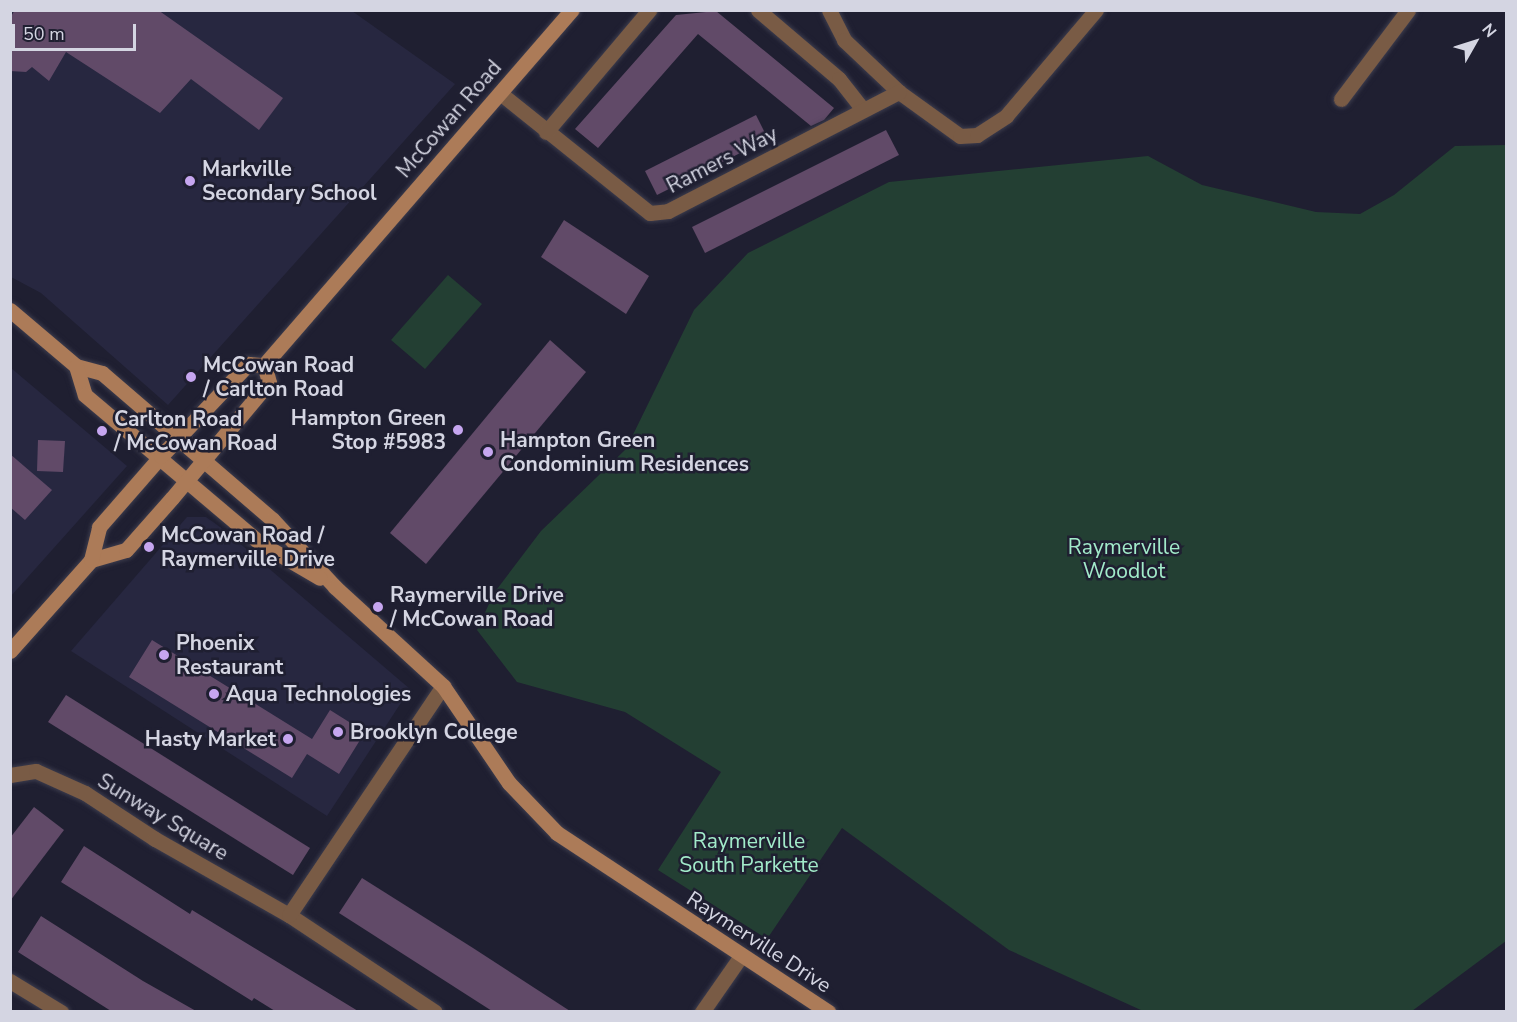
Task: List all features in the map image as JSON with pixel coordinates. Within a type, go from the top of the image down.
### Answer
[{"type":"street","name":"McCowan Road","points":[[10,651],[91,560],[99,527],[161,456],[248,364],[264,364],[572,10]]},
{"type":"street","points":[[546,132],[649,10]]},
{"type":"street","points":[[758,10],[839,79],[864,110]]},
{"type":"street","points":[[829,10],[844,40],[899,92],[960,136],[977,135],[1006,116],[1096,10]]},
{"type":"street","points":[[1341,99],[1408,10]]},
{"type":"street","name":"Ramers Way","points":[[500,93],[650,213],[668,211],[899,92]]},
{"type":"street","points":[[10,310],[76,366]]},
{"type":"street","points":[[91,560],[126,550],[269,382],[264,364]]},
{"type":"street","name":"Raymerville Drive","points":[[76,366],[102,372],[181,437],[273,520],[335,587],[443,686],[509,783],[557,833],[828,1011]]},
{"type":"street","name":"Raymerville Drive","points":[[76,366],[85,395],[161,456],[260,543],[335,587]]},
{"type":"street","points":[[290,915],[443,686]]},
{"type":"street","name":"Sunway Square","points":[[10,775],[36,771],[58,779],[290,915],[435,1011]]},
{"type":"street","points":[[702,1011],[741,956]]},
{"type":"street","points":[[10,981],[61,1011]]},
{"type":"shaded area","name":"Markville Secondary School","points":[[10,11],[352,11],[455,84],[168,405],[41,293],[11,277]]},
{"type":"shaded area","points":[[11,368],[127,466],[11,596]]},
{"type":"shaded area","points":[[187,517],[206,517],[224,530],[410,689],[327,816],[71,651]]},
{"type":"green space","name":"Raymerville Woodlot","points":[[1506,145],[1506,941],[1412,1011],[1143,1011],[1009,950],[842,828],[767,939],[658,870],[721,772],[625,712],[517,682],[477,630],[494,593],[541,531],[626,449],[694,310],[748,253],[889,182],[1148,156],[1202,185],[1316,212],[1360,214],[1394,195],[1455,146]]},
{"type":"green space","points":[[448,275],[482,304],[425,369],[391,340]]},
{"type":"building","name":"Markville Secondary School","points":[[15,10],[158,10],[283,98],[259,130],[191,79],[160,113],[66,52],[49,81],[32,67],[26,72],[10,71],[10,18]]},
{"type":"building","points":[[716,11],[834,108],[824,120],[811,126],[698,34],[598,148],[575,129],[676,15]]},
{"type":"building","points":[[756,115],[768,139],[657,195],[645,171]]},
{"type":"building","points":[[886,130],[899,155],[705,253],[692,227]]},
{"type":"building","points":[[564,220],[649,276],[626,314],[541,257]]},
{"type":"building","name":"Hampton Green Condominium Residences","points":[[550,340],[586,372],[426,564],[390,533]]},
{"type":"building","points":[[38,440],[65,441],[63,472],[37,471]]},
{"type":"building","points":[[10,454],[52,490],[25,520],[10,507]]},
{"type":"building","points":[[152,640],[312,739],[330,710],[365,732],[339,774],[307,754],[292,778],[129,677]]},
{"type":"building","points":[[66,695],[310,848],[293,875],[48,722]]},
{"type":"building","points":[[34,807],[64,830],[10,901],[10,838]]},
{"type":"building","points":[[84,846],[190,914],[192,910],[358,1011],[275,1011],[254,998],[252,1001],[61,882]]},
{"type":"building","points":[[362,878],[570,1011],[492,1011],[339,913]]},
{"type":"building","points":[[41,916],[143,981],[196,1011],[111,1011],[18,952]]},
{"type":"place","name":"Markville Secondary School","points":[[190,181]]},
{"type":"place","name":"McCowan Road / Carlton Road","points":[[191,377]]},
{"type":"place","name":"Hampton Green Stop #5983","points":[[458,430]]},
{"type":"place","name":"Carlton Road / McCowan Road","points":[[102,431]]},
{"type":"place","name":"Hampton Green Condominium Residences","points":[[488,452]]},
{"type":"place","name":"McCowan Road / Raymerville Drive","points":[[149,547]]},
{"type":"place","name":"Raymerville Drive / McCowan Road","points":[[378,607]]},
{"type":"place","name":"Phoenix Restaurant","points":[[164,655]]},
{"type":"place","name":"Aqua Technologies","points":[[214,694]]},
{"type":"place","name":"Brooklyn College","points":[[338,732]]},
{"type":"place","name":"Hasty Market","points":[[288,739]]},
{"type":"park label","name":"Raymerville South Parkette","points":[[749,853]]}]
